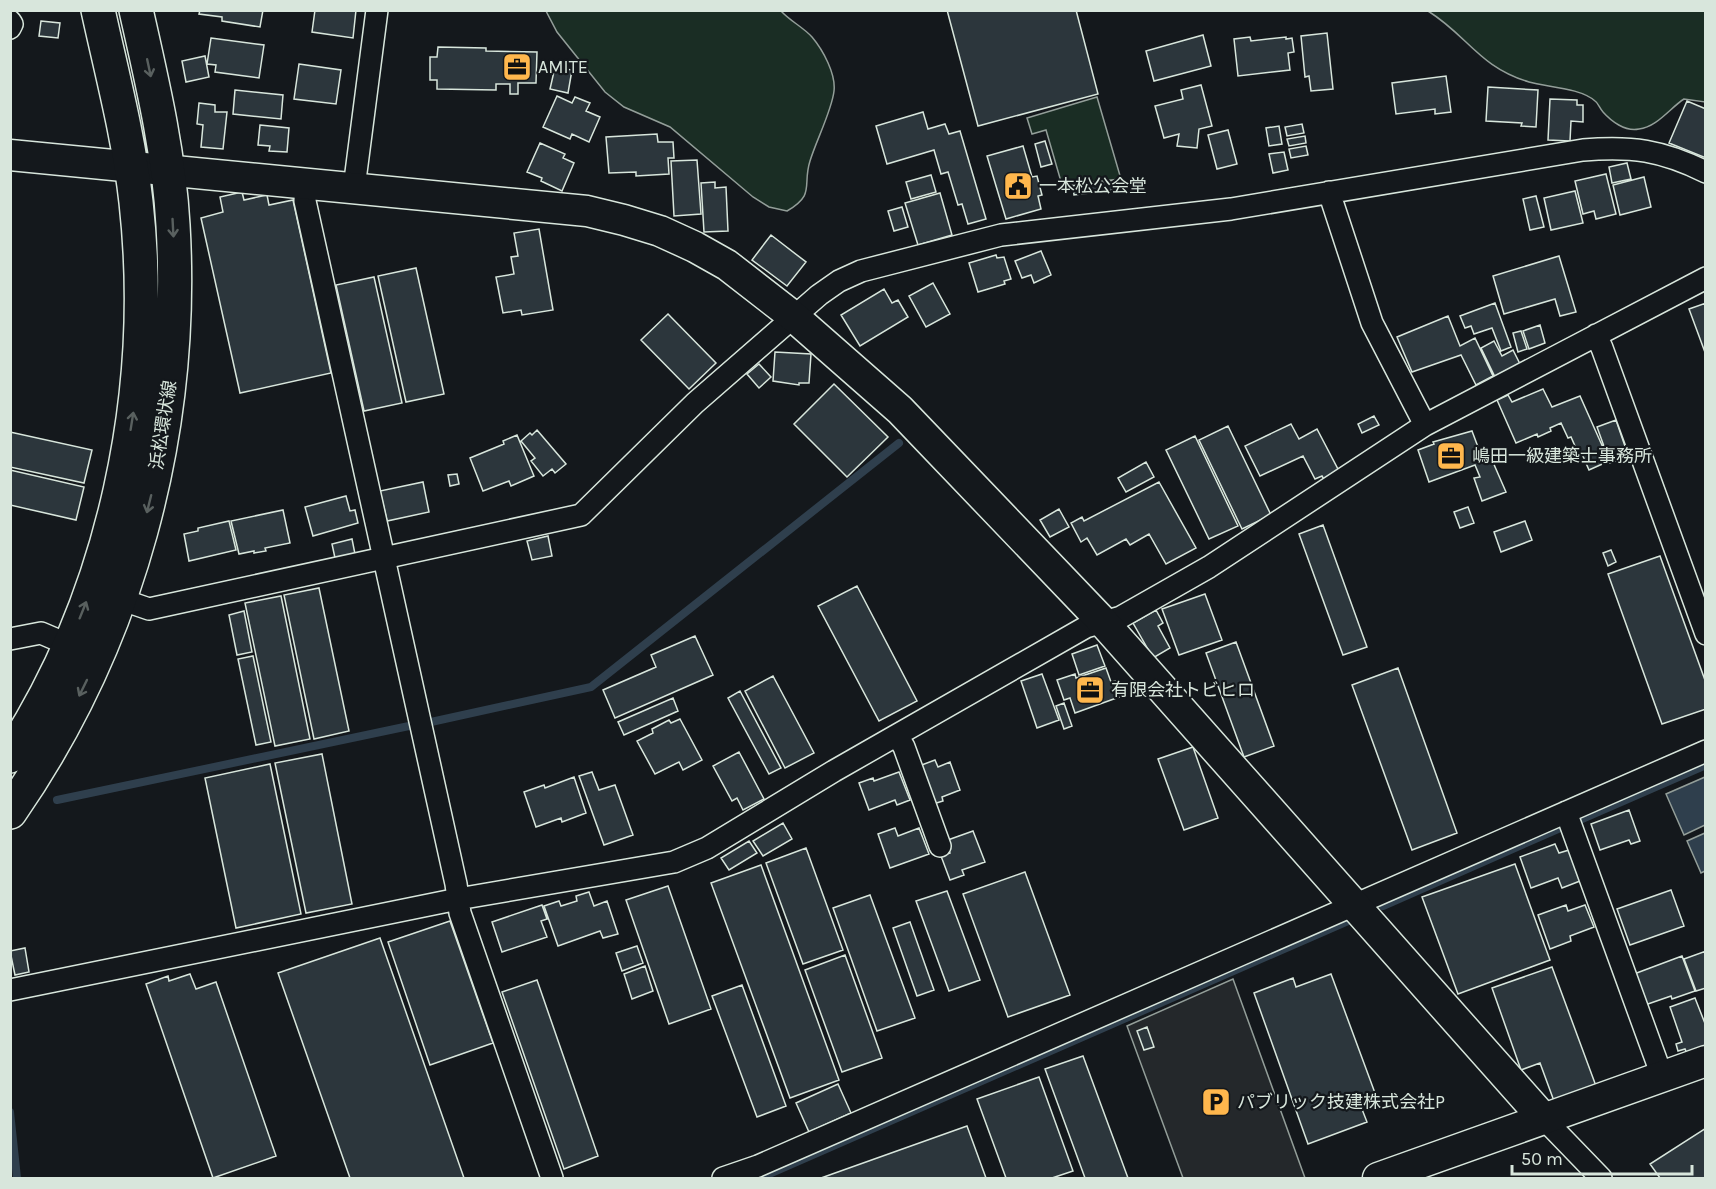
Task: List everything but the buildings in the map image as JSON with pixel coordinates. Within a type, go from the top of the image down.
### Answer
[{"type":"main road","name":"浜松環状線","points":[[10,756],[43,699],[88,599],[105,548],[124,471],[133,417],[139,362],[140,252],[130,166],[98,10]]},
{"type":"main road","name":"浜松環状線","points":[[10,812],[43,762],[95,663],[120,599],[149,503],[161,447],[174,335],[173,223],[158,111],[136,10]]},
{"type":"street","points":[[354,188],[377,10]]},
{"type":"street","points":[[10,21],[12,24],[10,28]]},
{"type":"street","points":[[120,599],[149,609],[580,515],[694,403],[794,316],[839,281],[861,271],[1001,235],[1231,209],[1583,150],[1615,147],[1648,150],[1679,159],[1706,171]]},
{"type":"street","points":[[10,155],[587,211],[660,231],[728,265],[794,316],[900,410],[1103,622],[1544,1119],[1601,1179]]},
{"type":"street","points":[[306,183],[305,201],[460,913],[552,1179]]},
{"type":"street","points":[[1329,192],[1372,323],[1425,425]]},
{"type":"street","points":[[10,990],[458,899],[657,866],[691,856],[1086,627],[1121,617],[1209,567],[1425,425],[1706,278]]},
{"type":"street","points":[[1596,335],[1706,634]]},
{"type":"street","points":[[10,639],[41,633],[69,645]]},
{"type":"street","points":[[897,735],[904,747],[940,846]]},
{"type":"street","points":[[723,1179],[758,1166],[1706,751]]},
{"type":"street","points":[[1566,812],[1662,1076]]},
{"type":"street","points":[[1378,1179],[1706,1061]]},
{"type":"green space","points":[[546,11],[781,11],[816,42],[828,63],[834,84],[833,99],[810,161],[802,200],[787,211],[769,207],[753,197],[670,127],[624,107],[605,92],[557,32]]},
{"type":"green space","points":[[1428,11],[1705,11],[1705,102],[1684,99],[1652,125],[1646,128],[1629,129],[1610,119],[1596,102],[1581,93],[1529,82],[1498,68]]},
{"type":"green space","points":[[1097,97],[1121,179],[1062,185],[1046,130],[1032,134],[1027,118]]},
{"type":"shaded area","name":"パブリック技建株式会社P","points":[[1233,979],[1305,1178],[1183,1178],[1127,1026]]},
{"type":"water","points":[[1705,777],[1705,825],[1684,835],[1666,794]]},
{"type":"water","points":[[1705,833],[1705,871],[1701,873],[1687,841]]},
{"type":"waterway","points":[[431,722],[591,687],[899,443]]},
{"type":"waterway","points":[[57,800],[409,726]]},
{"type":"waterway","points":[[1582,819],[1706,765]]},
{"type":"waterway","points":[[1383,906],[1558,829]]},
{"type":"waterway","points":[[760,1178],[1348,921]]},
{"type":"waterway","points":[[10,1112],[17,1178]]},
{"type":"place","name":"AMITE","points":[[517,67]]},
{"type":"place","name":"一本松公会堂","points":[[1018,186]]},
{"type":"place","name":"嶋田一級建築士事務所","points":[[1451,456]]},
{"type":"place","name":"有限会社トビヒロ","points":[[1090,690]]},
{"type":"place","name":"パブリック技建株式会社P","points":[[1216,1102]]}]
